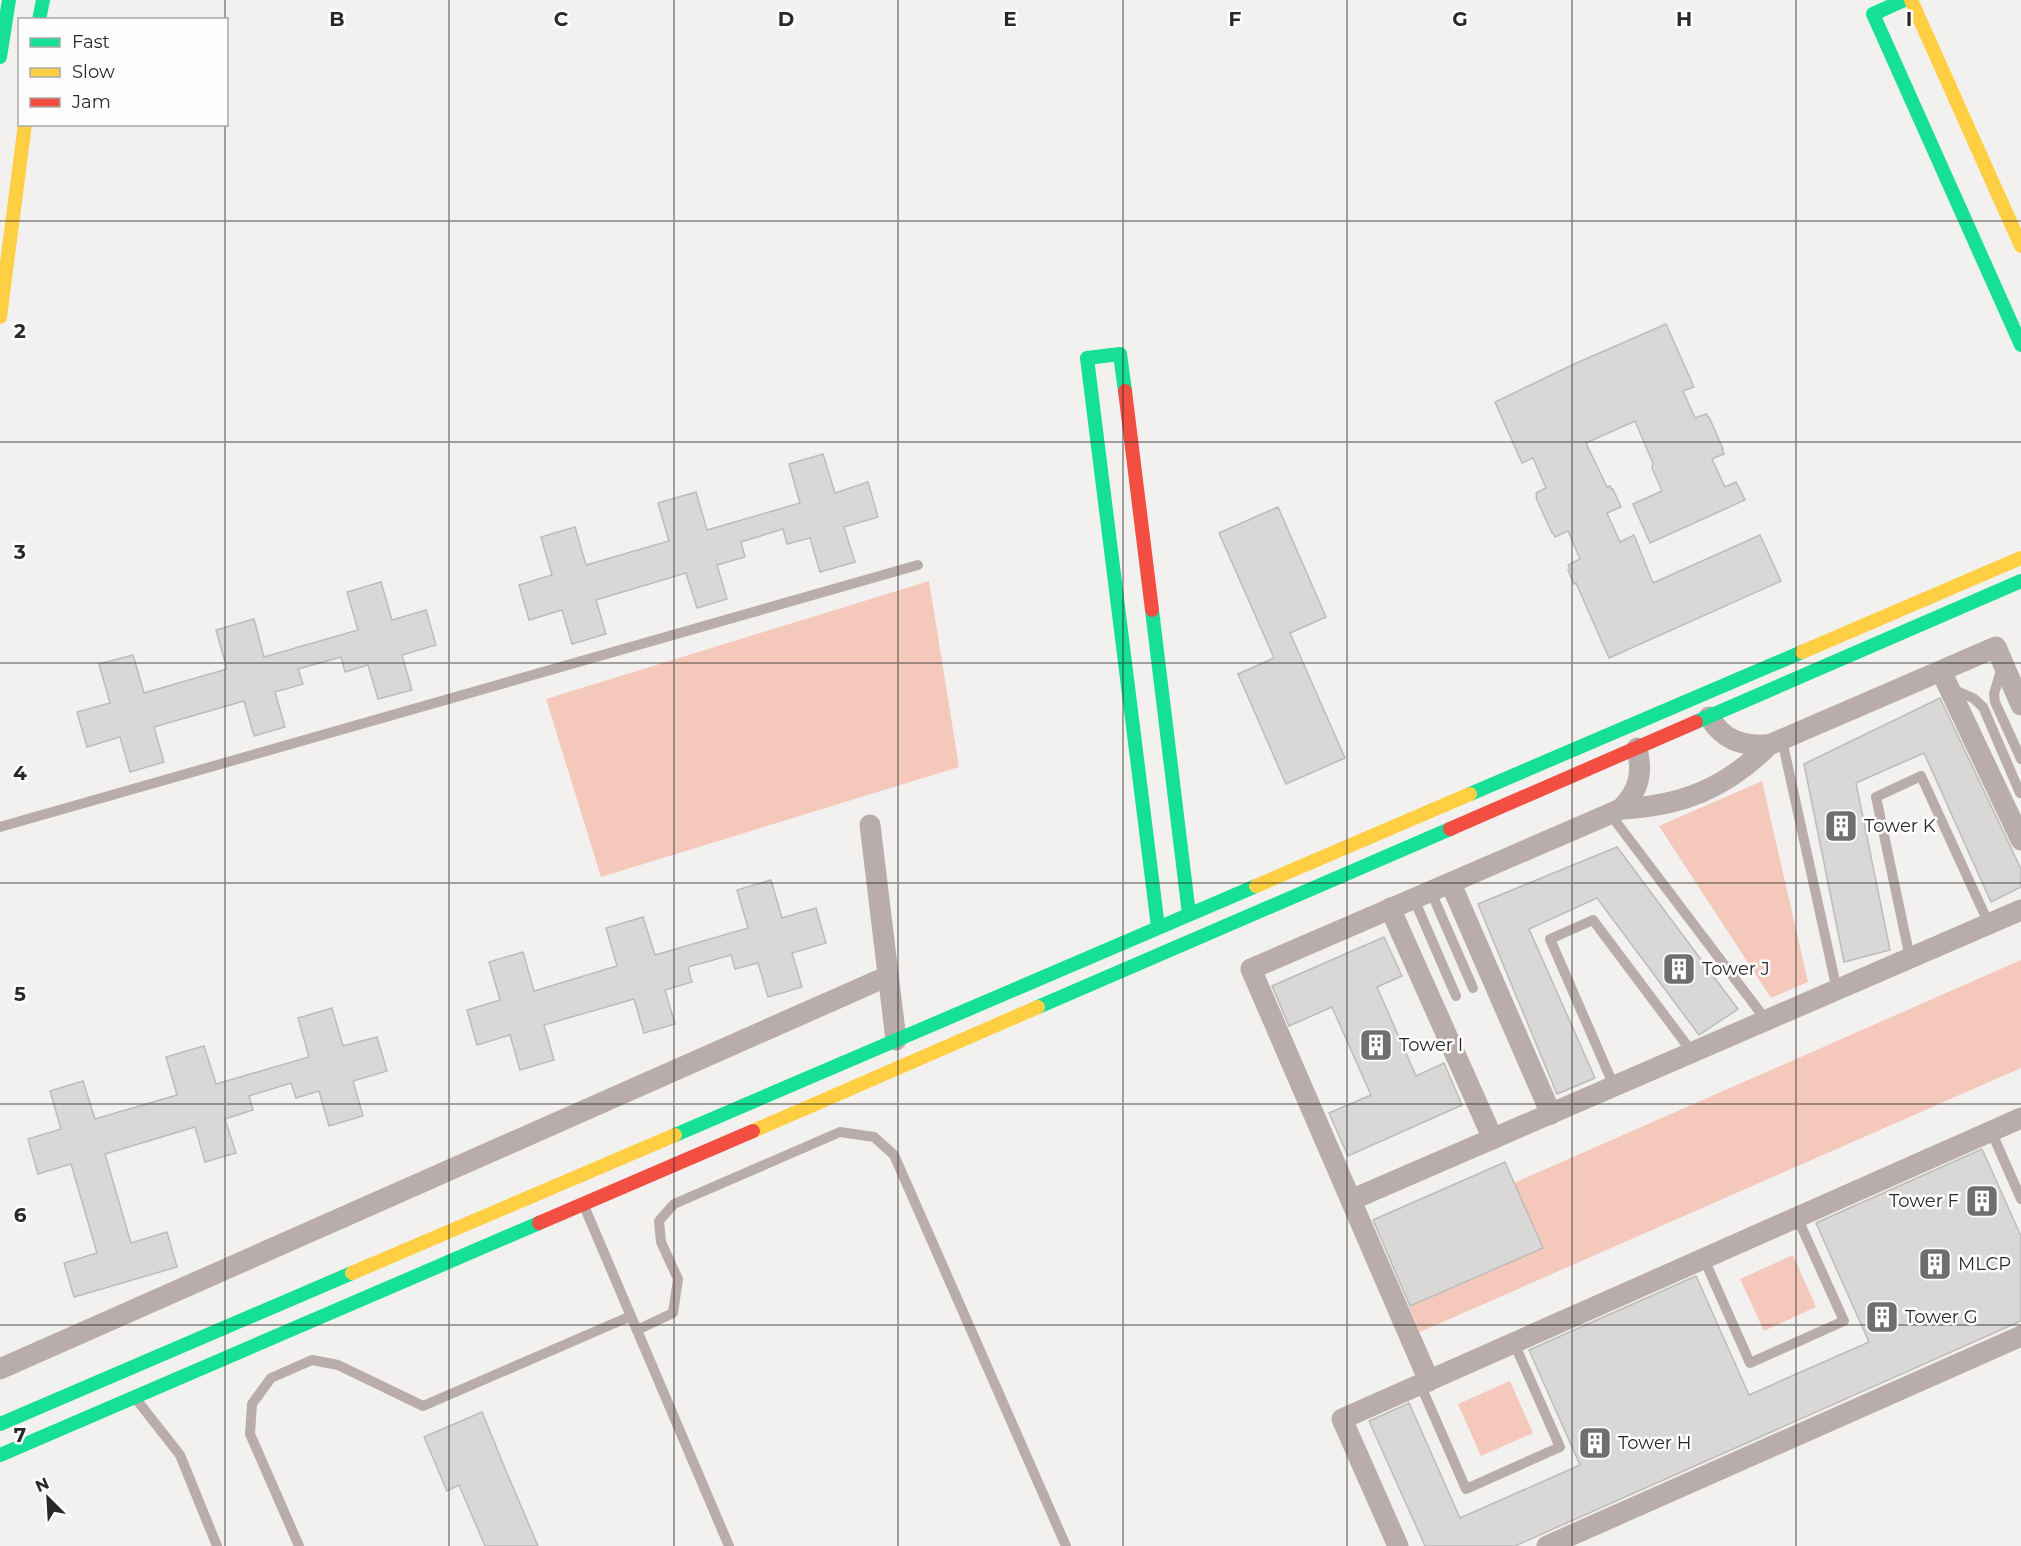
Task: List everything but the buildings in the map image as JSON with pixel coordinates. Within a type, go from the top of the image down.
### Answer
[{"type":"street","points":[[0,57],[2,23],[9,0]]},
{"type":"street","points":[[39,18],[43,0]]},
{"type":"street","points":[[1904,0],[1873,14],[2021,345]]},
{"type":"street","points":[[1911,0],[2021,246]]},
{"type":"street","points":[[0,317],[25,126]]},
{"type":"street","points":[[1158,927],[1087,358],[1120,354],[1189,914]]},
{"type":"street","points":[[0,1455],[134,1397],[577,1192],[896,1040],[2021,558]]},
{"type":"street","points":[[0,1424],[577,1192],[1637,748],[2021,581]]},
{"type":"street","points":[[1709,717],[1726,738],[1756,746],[1776,742],[1944,678],[1996,647],[2021,705]]},
{"type":"street","points":[[1944,678],[2021,840]]},
{"type":"street","points":[[1424,1382],[1351,1200],[1251,969],[1616,812],[1663,805],[1703,792],[1739,772],[1776,742]]},
{"type":"street","points":[[1616,812],[1634,793],[1638,785],[1640,766],[1637,748]]},
{"type":"street","points":[[870,825],[896,1040]]},
{"type":"street","points":[[1451,884],[1551,1114]]},
{"type":"street","points":[[1390,908],[1493,1139]]},
{"type":"street","points":[[1351,1200],[2021,910]]},
{"type":"street","points":[[0,1369],[888,976]]},
{"type":"street","points":[[1398,1546],[1342,1419],[2021,1118]]},
{"type":"street","points":[[1547,1546],[2021,1336]]},
{"type":"lane","points":[[2,23],[18,25]]},
{"type":"lane","points":[[0,827],[918,565]]},
{"type":"lane","points":[[2002,661],[2001,675],[1994,694],[1995,702],[2021,759]]},
{"type":"lane","points":[[1944,678],[1959,693],[1973,698],[1983,707],[2020,793]]},
{"type":"lane","points":[[1776,742],[1837,990]]},
{"type":"lane","points":[[1910,958],[1876,797],[1921,776],[1989,924]]},
{"type":"lane","points":[[1616,812],[1766,1020]]},
{"type":"lane","points":[[1422,895],[1473,988]]},
{"type":"lane","points":[[1422,895],[1456,996]]},
{"type":"lane","points":[[1614,1086],[1550,939],[1593,920],[1692,1052]]},
{"type":"lane","points":[[1991,1131],[2021,1199]]},
{"type":"lane","points":[[637,1330],[673,1313],[678,1279],[661,1242],[659,1221],[674,1204],[840,1132],[874,1137],[894,1155],[1066,1546]]},
{"type":"lane","points":[[577,1192],[729,1546]]},
{"type":"lane","points":[[1704,1259],[1750,1362],[1844,1321],[1797,1217]]},
{"type":"lane","points":[[299,1546],[250,1434],[252,1404],[271,1378],[312,1360],[338,1365],[423,1406],[631,1316]]},
{"type":"lane","points":[[1424,1382],[1466,1489],[1560,1447],[1514,1343]]},
{"type":"lane","points":[[134,1397],[180,1455],[217,1546]]},
{"type":"shaded area","points":[[929,581],[959,767],[601,877],[546,699]]},
{"type":"shaded area","points":[[1762,781],[1808,982],[1771,998],[1659,826]]},
{"type":"shaded area","points":[[2021,960],[2021,1068],[1420,1332],[1409,1307],[1542,1248],[1514,1183]]},
{"type":"shaded area","points":[[1793,1255],[1816,1307],[1764,1331],[1740,1279]]},
{"type":"shaded area","points":[[1510,1381],[1533,1433],[1481,1456],[1458,1404]]},
{"type":"traffic: fast","points":[[0,57],[9,0]]},
{"type":"traffic: fast","points":[[39,18],[43,0]]},
{"type":"traffic: fast","points":[[1904,0],[1873,14],[2021,345]]},
{"type":"traffic: fast","points":[[1125,391],[1120,354],[1087,358],[1158,927]]},
{"type":"traffic: fast","points":[[1696,722],[2021,581]]},
{"type":"traffic: fast","points":[[1152,610],[1189,914]]},
{"type":"traffic: fast","points":[[1470,794],[1802,652]]},
{"type":"traffic: fast","points":[[1038,1007],[1450,829]]},
{"type":"traffic: fast","points":[[675,1135],[1256,886]]},
{"type":"traffic: fast","points":[[0,1455],[539,1223]]},
{"type":"traffic: fast","points":[[0,1424],[352,1273]]},
{"type":"traffic: slow","points":[[1911,0],[2021,246]]},
{"type":"traffic: slow","points":[[0,317],[25,126]]},
{"type":"traffic: slow","points":[[1802,652],[2021,558]]},
{"type":"traffic: slow","points":[[1256,886],[1470,794]]},
{"type":"traffic: slow","points":[[753,1131],[1038,1007]]},
{"type":"traffic: slow","points":[[352,1273],[675,1135]]},
{"type":"traffic: jam","points":[[1125,391],[1152,610]]},
{"type":"traffic: jam","points":[[1450,829],[1696,722]]},
{"type":"traffic: jam","points":[[539,1223],[753,1131]]},
{"type":"place","name":"Tower K","points":[[1841,826]]},
{"type":"place","name":"Tower J","points":[[1679,969]]},
{"type":"place","name":"Tower I","points":[[1376,1045]]},
{"type":"place","name":"Tower F","points":[[1982,1201]]},
{"type":"place","name":"MLCP","points":[[1935,1264]]},
{"type":"place","name":"Tower G","points":[[1882,1317]]},
{"type":"place","name":"Tower H","points":[[1595,1443]]}]
